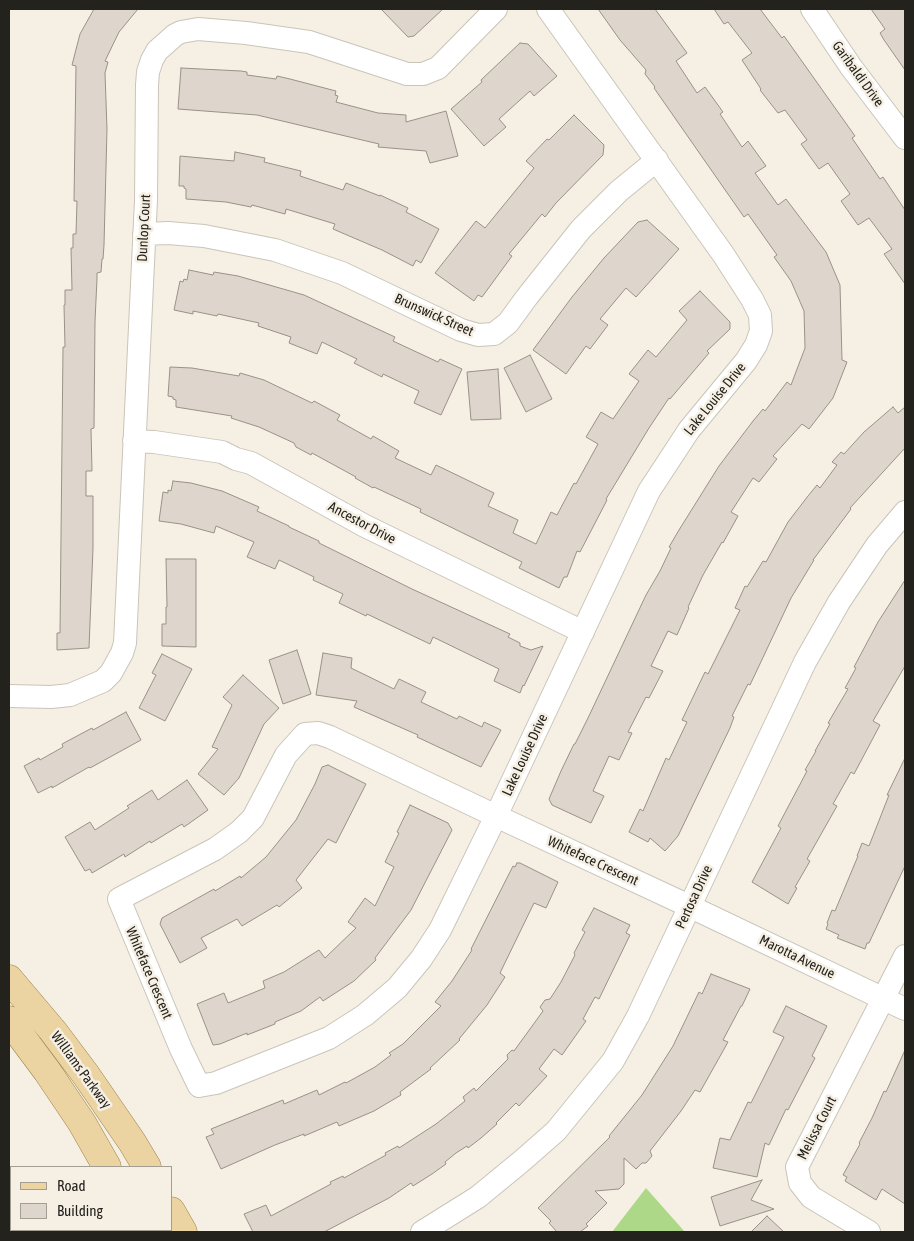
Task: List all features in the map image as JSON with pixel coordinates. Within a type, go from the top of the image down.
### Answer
[{"type":"main road","name":"Williams Parkway","points":[[9,979],[53,1031],[86,1075],[146,1166]]},
{"type":"main road","name":"Williams Parkway","points":[[9,1020],[62,1093],[106,1166]]},
{"type":"main road","points":[[172,1214],[183,1232]]},
{"type":"street","name":"Dunlop Court","points":[[9,696],[51,697],[70,695],[103,681],[111,673],[122,653],[126,630],[146,200],[148,72],[157,51],[181,32],[198,29],[246,33],[309,42],[407,74],[423,74],[438,68],[496,9]]},
{"type":"street","name":"Lake Louise Drive","points":[[496,816],[643,503],[661,471],[689,430],[751,354],[761,331],[760,315],[724,254],[548,9]]},
{"type":"street","name":"Garibaldi Drive","points":[[812,9],[851,66],[905,138]]},
{"type":"street","name":"Brunswick Street","points":[[144,234],[168,233],[204,236],[275,250],[342,273],[462,330],[478,335],[494,334],[508,323],[581,229],[619,191],[657,160]]},
{"type":"street","name":"Ancestor Drive","points":[[134,441],[222,452],[236,459],[251,463],[365,526],[583,632]]},
{"type":"street","name":"Pertosa Drive","points":[[422,1232],[478,1196],[556,1131],[613,1061],[638,1016],[810,653],[839,602],[872,553],[905,512]]},
{"type":"street","name":"Whiteface Crescent","points":[[496,816],[440,930],[421,959],[396,988],[364,1015],[329,1038],[216,1083],[199,1086],[181,1049],[119,899],[215,849],[238,832],[253,818],[286,755],[305,734],[318,733],[330,737],[690,906]]},
{"type":"street","name":"Marotta Avenue","points":[[690,906],[905,1009]]},
{"type":"street","name":"Melissa Court","points":[[869,1232],[811,1197],[800,1183],[797,1167],[905,956]]},
{"type":"green space","points":[[646,1188],[685,1232],[612,1232]]},
{"type":"building","points":[[94,9],[138,9],[119,32],[105,61],[108,62],[105,73],[107,129],[104,245],[101,272],[97,273],[94,428],[91,429],[92,471],[86,471],[86,496],[93,496],[89,648],[57,650],[57,633],[60,633],[63,347],[65,347],[64,305],[65,290],[72,290],[71,248],[73,248],[73,234],[76,234],[77,201],[74,201],[76,66],[72,65],[80,34]]},
{"type":"building","points":[[381,9],[443,9],[414,36],[408,37]]},
{"type":"building","points":[[598,9],[655,9],[687,53],[676,61],[697,93],[705,87],[723,112],[720,114],[742,147],[748,141],[766,166],[755,173],[778,205],[786,199],[826,252],[840,285],[842,360],[847,362],[833,398],[809,429],[802,424],[773,456],[777,459],[759,482],[753,478],[731,512],[738,516],[703,575],[677,635],[668,631],[651,666],[663,671],[649,698],[646,697],[628,732],[632,733],[619,760],[609,756],[593,791],[604,796],[591,823],[552,805],[549,799],[561,771],[646,595],[660,571],[671,548],[669,547],[719,466],[753,421],[763,409],[765,411],[787,382],[791,385],[805,348],[804,311],[791,281],[774,257],[777,255],[748,214],[744,217],[654,88],[645,74],[646,70],[620,40]]},
{"type":"building","points":[[714,9],[760,9],[782,38],[784,36],[855,136],[852,138],[880,179],[883,177],[905,210],[905,284],[884,254],[892,249],[869,218],[858,225],[841,201],[850,194],[828,163],[819,169],[801,144],[807,140],[785,110],[778,113],[760,90],[742,60],[752,53],[728,22],[724,24]]},
{"type":"building","points":[[871,9],[905,9],[905,70],[880,33],[885,29]]},
{"type":"building","points":[[520,43],[528,44],[557,76],[534,96],[530,91],[499,119],[506,127],[484,146],[451,109],[482,82],[481,80]]},
{"type":"building","points":[[181,68],[241,71],[247,72],[247,75],[276,79],[277,76],[290,79],[336,91],[335,95],[338,96],[336,102],[378,113],[406,115],[406,122],[446,111],[458,156],[430,163],[426,151],[378,147],[379,144],[257,115],[178,109]]},
{"type":"building","points":[[574,115],[604,145],[603,155],[556,203],[545,217],[542,214],[509,254],[512,256],[482,297],[478,295],[474,301],[435,273],[476,221],[485,228],[534,168],[526,161]]},
{"type":"building","points":[[235,152],[265,158],[264,162],[301,171],[300,176],[343,190],[346,183],[380,195],[408,208],[406,212],[439,229],[421,263],[416,260],[413,266],[382,250],[333,229],[335,224],[286,209],[285,214],[252,205],[251,207],[226,202],[186,199],[186,189],[184,186],[179,186],[180,156],[234,161]]},
{"type":"building","points":[[647,220],[679,249],[636,297],[626,288],[600,319],[608,325],[590,349],[586,346],[566,374],[533,350],[572,297],[604,258],[638,222]]},
{"type":"building","points":[[189,270],[213,275],[214,272],[238,276],[304,295],[395,337],[393,341],[438,362],[440,359],[462,369],[441,415],[414,403],[419,391],[383,374],[382,377],[354,363],[357,359],[322,342],[317,354],[289,343],[291,337],[258,326],[259,323],[218,314],[217,316],[193,311],[193,314],[174,310],[180,281],[187,280]]},
{"type":"building","points":[[700,291],[730,322],[730,329],[707,351],[709,353],[669,398],[649,428],[606,499],[580,552],[577,551],[567,577],[564,577],[559,588],[519,568],[522,562],[420,512],[421,509],[373,488],[312,453],[311,455],[296,447],[294,443],[259,427],[231,418],[232,416],[176,407],[176,400],[168,396],[170,367],[192,368],[239,376],[240,373],[264,380],[312,403],[314,401],[340,415],[337,420],[371,439],[373,436],[399,451],[395,458],[431,475],[436,465],[494,493],[488,506],[518,520],[513,533],[536,544],[551,512],[557,515],[598,444],[586,437],[601,412],[613,419],[639,381],[629,374],[648,350],[656,357],[687,320],[679,311]]},
{"type":"building","points":[[530,355],[552,399],[526,412],[504,368]]},
{"type":"building","points":[[498,369],[501,419],[471,420],[467,372]]},
{"type":"building","points":[[893,407],[898,413],[905,407],[905,448],[850,508],[813,560],[791,598],[750,685],[748,684],[732,716],[734,717],[730,728],[678,836],[665,851],[650,838],[648,842],[629,832],[640,809],[643,811],[666,758],[669,760],[687,722],[682,720],[705,672],[708,674],[740,610],[735,608],[745,586],[747,587],[763,561],[766,562],[788,522],[817,485],[820,488],[837,465],[832,462],[841,452],[844,454],[864,432]]},
{"type":"building","points":[[173,481],[191,483],[222,491],[259,507],[257,511],[319,541],[319,543],[412,589],[510,634],[508,637],[520,643],[520,646],[531,650],[543,646],[520,693],[494,681],[499,669],[433,637],[430,644],[339,603],[343,594],[313,580],[314,577],[279,560],[275,569],[247,557],[254,542],[216,526],[214,533],[181,524],[159,521],[163,492],[168,493],[168,490],[171,491]]},
{"type":"building","points":[[166,559],[196,559],[196,647],[162,646],[162,624],[166,624],[167,607]]},
{"type":"building","points":[[905,580],[905,666],[873,721],[880,725],[854,774],[851,772],[833,804],[837,806],[807,859],[810,861],[795,887],[797,888],[788,904],[752,882],[781,828],[778,826],[830,724],[828,723],[848,689],[845,688],[856,668],[854,667],[878,622]]},
{"type":"building","points":[[297,650],[311,694],[283,704],[269,660]]},
{"type":"building","points":[[323,653],[352,658],[351,668],[394,689],[399,679],[426,692],[421,702],[457,719],[459,716],[482,727],[484,722],[501,730],[481,767],[417,737],[418,735],[354,707],[357,701],[316,695]]},
{"type":"building","points":[[162,654],[192,669],[165,721],[139,708],[156,675],[152,673]]},
{"type":"building","points":[[243,675],[279,708],[264,724],[239,778],[224,795],[198,774],[218,749],[212,747],[232,705],[223,697]]},
{"type":"building","points":[[126,712],[141,740],[52,788],[52,786],[38,793],[24,766],[39,758],[40,760],[63,747],[62,744]]},
{"type":"building","points":[[905,758],[905,866],[865,949],[837,938],[839,935],[826,929],[827,923],[832,910],[835,911],[862,843],[869,846],[889,795],[887,795]]},
{"type":"building","points":[[328,765],[366,784],[336,843],[328,839],[296,880],[302,888],[279,907],[277,905],[242,926],[237,919],[201,938],[207,948],[180,963],[160,924],[162,918],[214,889],[215,891],[240,876],[241,878],[266,857],[296,820],[322,767]]},
{"type":"building","points":[[187,780],[208,810],[184,827],[182,824],[125,857],[124,854],[92,873],[90,869],[85,871],[65,837],[90,822],[95,830],[129,808],[127,806],[152,790],[158,800]]},
{"type":"building","points":[[410,805],[448,823],[452,830],[411,910],[375,958],[376,960],[354,981],[323,1001],[320,997],[301,1011],[275,1022],[275,1024],[213,1045],[197,1004],[224,993],[228,1003],[265,988],[263,981],[284,972],[319,950],[325,958],[356,928],[348,922],[365,898],[375,906],[394,867],[385,862]]},
{"type":"building","points":[[517,863],[558,882],[546,908],[534,903],[500,973],[505,977],[487,1005],[460,1040],[431,1069],[400,1092],[401,1095],[374,1111],[339,1126],[337,1122],[304,1136],[304,1134],[221,1169],[206,1137],[214,1134],[211,1129],[283,1100],[284,1104],[317,1090],[319,1095],[346,1083],[375,1067],[391,1055],[389,1053],[403,1044],[441,1006],[435,1002],[452,981],[472,950],[513,866],[515,867]]},
{"type":"building","points":[[594,908],[630,925],[626,933],[630,935],[599,999],[595,997],[583,1019],[586,1021],[562,1055],[554,1049],[539,1069],[547,1076],[519,1106],[516,1103],[481,1138],[468,1148],[467,1146],[456,1153],[445,1162],[446,1164],[432,1174],[413,1186],[411,1183],[389,1198],[324,1232],[253,1232],[244,1214],[266,1205],[271,1216],[331,1184],[330,1182],[343,1176],[344,1178],[386,1155],[385,1153],[398,1146],[399,1148],[436,1124],[465,1101],[463,1097],[474,1088],[476,1091],[508,1059],[507,1055],[512,1050],[514,1051],[543,1011],[540,1007],[545,1000],[550,999],[561,982],[585,932],[582,930]]},
{"type":"building","points":[[711,974],[750,989],[723,1040],[728,1042],[700,1092],[695,1090],[650,1151],[652,1156],[646,1163],[642,1163],[636,1169],[624,1158],[624,1184],[619,1189],[595,1191],[607,1203],[586,1224],[588,1226],[580,1232],[557,1232],[549,1223],[551,1221],[538,1208],[610,1137],[642,1095],[673,1046],[699,992],[702,994]]},
{"type":"building","points":[[786,1006],[827,1026],[812,1056],[815,1058],[788,1110],[786,1109],[769,1145],[765,1143],[757,1177],[713,1168],[720,1138],[730,1140],[748,1102],[751,1103],[784,1037],[773,1032]]},
{"type":"building","points":[[905,1050],[905,1204],[882,1189],[876,1200],[845,1181],[847,1177],[843,1175],[860,1144],[884,1091],[886,1092]]},
{"type":"building","points":[[762,1180],[751,1200],[774,1209],[720,1226],[711,1197]]},
{"type":"building","points":[[767,1216],[784,1232],[751,1232]]}]
